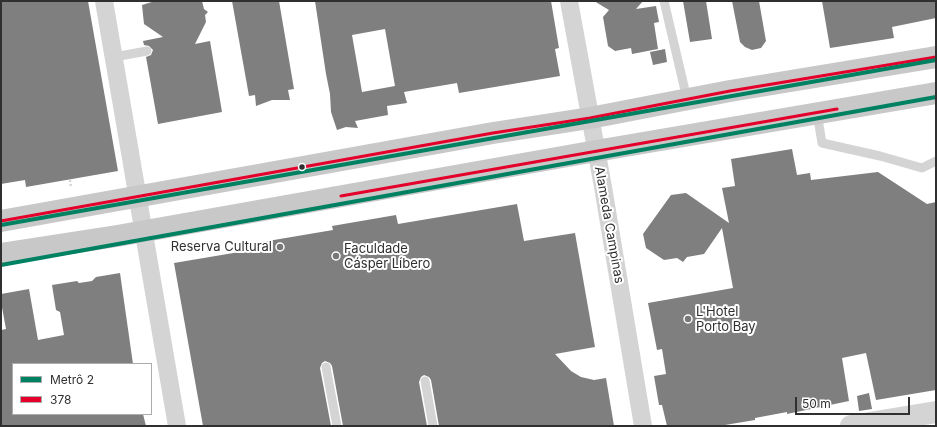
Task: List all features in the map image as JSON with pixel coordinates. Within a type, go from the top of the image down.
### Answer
[{"type":"main road","points":[[1,221],[493,133],[590,118],[687,99],[936,57]]},
{"type":"main road","points":[[1,254],[144,231],[596,151],[936,93]]},
{"type":"street","points":[[104,1],[177,426]]},
{"type":"street","name":"Alameda Campinas","points":[[569,1],[643,426]]},
{"type":"street","points":[[851,426],[936,412]]},
{"type":"lane","points":[[664,1],[687,99]]},
{"type":"lane","points":[[114,57],[147,51]]},
{"type":"lane","points":[[817,113],[822,143],[880,156],[922,168],[936,161]]},
{"type":"lane","points":[[326,367],[337,426]]},
{"type":"lane","points":[[426,381],[433,426]]},
{"type":"path","points":[[70,180],[71,188]]},
{"type":"building","points":[[1,1],[88,1],[118,171],[26,187],[25,180],[1,184]]},
{"type":"building","points":[[155,1],[202,1],[204,9],[208,12],[205,15],[206,22],[195,44],[210,41],[222,112],[158,124],[146,57],[151,55],[153,50],[149,46],[144,45],[143,41],[163,37],[144,24],[142,5]]},
{"type":"building","points":[[232,1],[279,1],[294,89],[288,90],[290,100],[272,100],[256,106],[255,95],[249,96]]},
{"type":"building","points":[[315,1],[551,1],[559,48],[555,49],[560,76],[459,93],[457,83],[404,92],[407,103],[387,106],[388,115],[355,121],[358,128],[346,127],[337,130],[331,112],[330,94]],"holes":[[[385,29],[395,86],[362,92],[352,35]]]},
{"type":"building","points":[[594,1],[643,1],[636,9],[656,6],[659,22],[654,23],[658,49],[632,54],[631,48],[615,51],[608,46],[603,17],[609,10]]},
{"type":"building","points":[[683,1],[706,1],[712,39],[690,42]]},
{"type":"building","points":[[732,1],[759,1],[766,41],[761,48],[752,50],[745,47],[740,42]]},
{"type":"building","points":[[822,1],[936,1],[936,18],[892,27],[894,38],[830,48]]},
{"type":"building","points":[[665,49],[667,62],[653,65],[650,52]]},
{"type":"building","points":[[792,149],[797,175],[810,173],[811,180],[878,172],[927,204],[936,202],[936,390],[876,400],[866,353],[842,358],[849,401],[787,414],[787,412],[755,418],[755,420],[725,426],[667,426],[662,405],[659,405],[654,376],[666,374],[662,349],[657,350],[648,303],[733,288],[722,228],[704,254],[687,257],[683,262],[677,258],[664,260],[646,248],[643,234],[671,195],[686,193],[729,223],[722,188],[735,186],[731,159]]},
{"type":"building","points":[[517,204],[524,241],[575,233],[595,347],[555,354],[571,371],[581,377],[594,380],[606,378],[614,426],[439,426],[431,380],[429,377],[424,375],[421,377],[419,382],[427,426],[343,426],[332,366],[330,363],[325,361],[322,363],[320,368],[331,426],[203,426],[174,263],[263,248],[262,242],[333,230],[332,226],[396,215],[398,224]]},
{"type":"building","points":[[120,273],[133,363],[12,363],[12,415],[143,415],[146,426],[1,426],[1,330],[6,329],[1,294],[29,289],[38,340],[64,335],[60,312],[56,310],[52,285],[77,281],[79,283],[92,281],[96,277]]},
{"type":"building","points":[[869,393],[872,409],[859,411],[857,396]]},
{"type":"metro line","name":"2","points":[[1,225],[936,60]]},
{"type":"metro line","name":"2","points":[[1,265],[936,97]]},
{"type":"transit line","name":"378","points":[[1,221],[493,133],[590,118],[730,91],[936,57]]},
{"type":"transit line","name":"378","points":[[341,196],[837,109]]},
{"type":"place","name":"Reserva Cultural","points":[[280,247]]},
{"type":"place","name":"Faculdade Cásper Líbero","points":[[336,256]]},
{"type":"place","name":"L'Hotel Porto Bay","points":[[688,319]]}]
